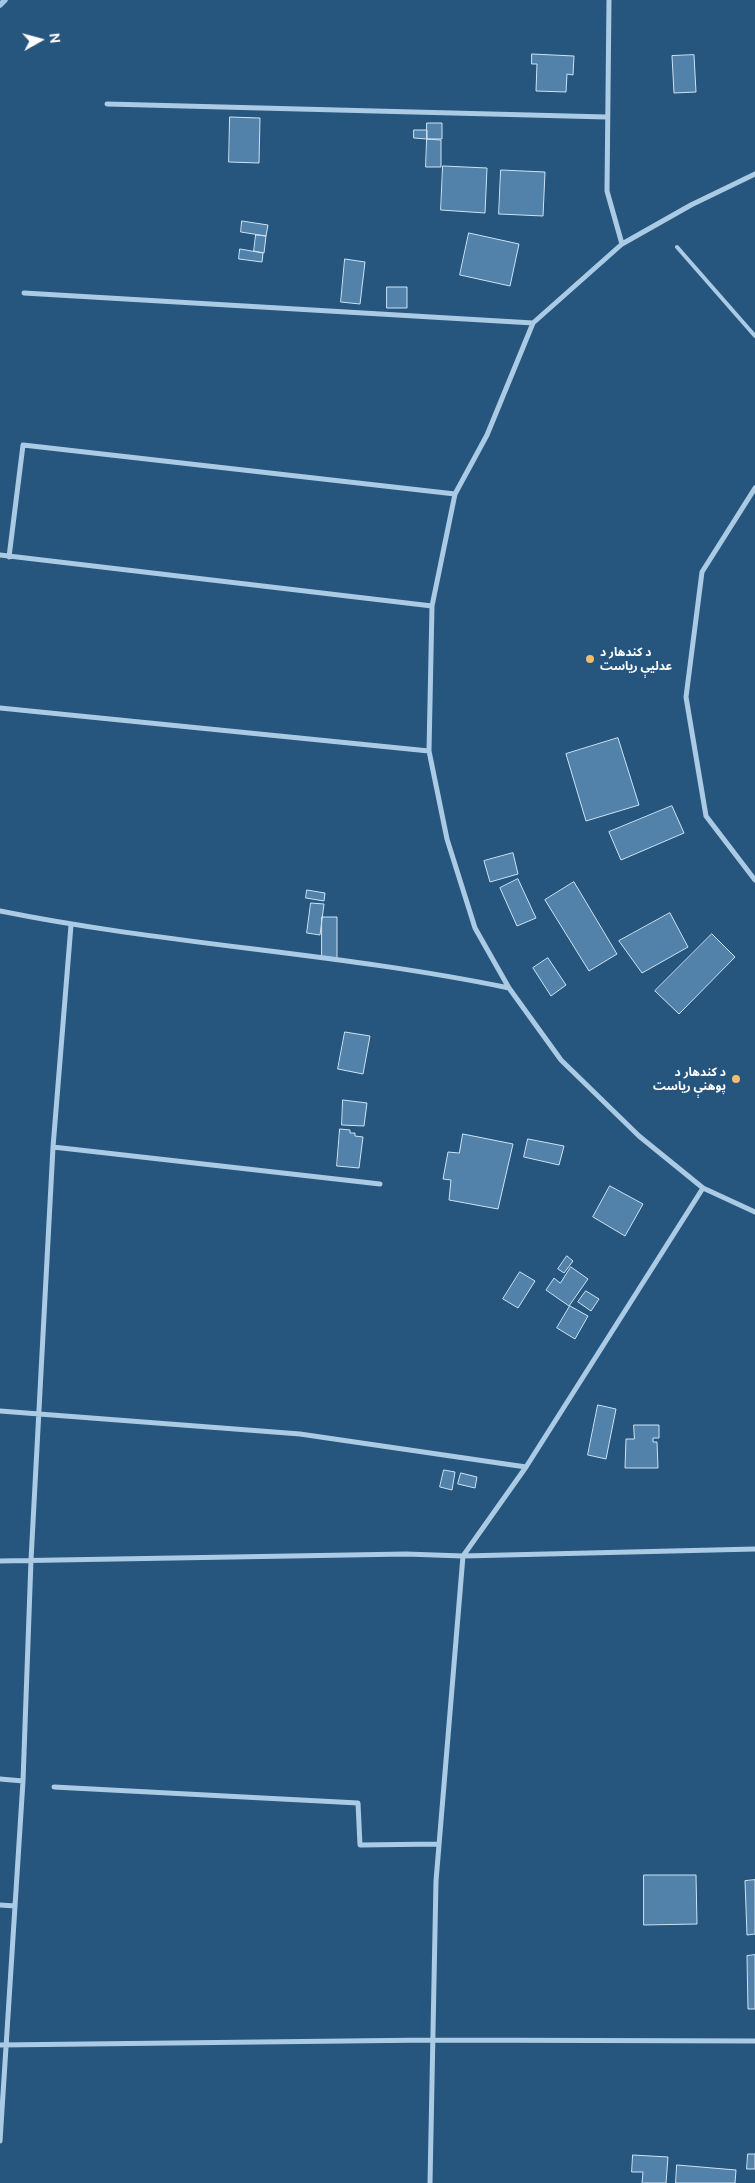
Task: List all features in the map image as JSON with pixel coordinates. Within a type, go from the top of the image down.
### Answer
[{"type":"street","points":[[609,0],[606,117],[607,191],[622,244]]},
{"type":"street","points":[[107,104],[606,117]]},
{"type":"street","points":[[755,174],[691,205],[622,244],[533,323],[487,435],[455,494],[432,606],[429,751],[447,839],[475,928],[509,988],[561,1060],[639,1136],[703,1188],[755,1212]]},
{"type":"street","points":[[24,293],[533,323]]},
{"type":"street","points":[[10,556],[23,445],[455,494]]},
{"type":"street","points":[[755,488],[702,572],[686,697],[706,816],[755,880]]},
{"type":"street","points":[[0,556],[432,606]]},
{"type":"street","points":[[0,708],[429,751]]},
{"type":"street","points":[[0,911],[71,925],[340,959],[446,975],[509,988]]},
{"type":"street","points":[[0,2140],[3,2045],[15,1906],[23,1780],[30,1560],[53,1147],[71,925]]},
{"type":"street","points":[[53,1147],[380,1184]]},
{"type":"street","points":[[430,2183],[436,1881],[463,1556],[526,1467],[703,1188]]},
{"type":"street","points":[[0,1411],[300,1434],[526,1467]]},
{"type":"street","points":[[0,1561],[406,1554],[463,1556],[755,1549]]},
{"type":"street","points":[[0,1779],[23,1780]]},
{"type":"street","points":[[54,1787],[358,1803],[360,1845],[439,1844]]},
{"type":"street","points":[[0,1905],[15,1906]]},
{"type":"street","points":[[3,2045],[432,2040],[755,2041]]},
{"type":"lane","points":[[677,247],[755,336]]},
{"type":"building","points":[[532,54],[574,56],[573,75],[567,74],[566,92],[536,91],[537,64],[532,64]]},
{"type":"building","points":[[694,55],[696,92],[674,93],[672,56]]},
{"type":"building","points":[[230,117],[260,118],[259,163],[229,162]]},
{"type":"building","points":[[427,123],[442,123],[442,139],[427,139]]},
{"type":"building","points":[[414,130],[427,130],[427,139],[414,138]]},
{"type":"building","points":[[427,139],[441,140],[441,167],[426,167]]},
{"type":"building","points":[[443,166],[487,168],[485,213],[441,210]]},
{"type":"building","points":[[501,170],[545,172],[543,216],[499,214]]},
{"type":"building","points":[[242,221],[268,225],[266,236],[241,232]]},
{"type":"building","points":[[469,233],[519,244],[510,286],[460,275]]},
{"type":"building","points":[[256,235],[266,236],[264,253],[254,251]]},
{"type":"building","points":[[240,249],[263,253],[262,262],[239,259]]},
{"type":"building","points":[[345,259],[365,262],[360,304],[341,302]]},
{"type":"building","points":[[387,287],[407,287],[407,308],[387,308]]},
{"type":"building","points":[[618,738],[639,805],[586,821],[566,754]]},
{"type":"building","points":[[672,806],[684,833],[621,860],[609,832]]},
{"type":"building","points":[[513,853],[518,874],[490,882],[484,861]]},
{"type":"building","points":[[518,879],[536,918],[517,926],[500,888]]},
{"type":"building","points":[[574,882],[617,954],[589,971],[545,900]]},
{"type":"building","points":[[307,890],[325,893],[324,901],[306,898]]},
{"type":"building","points":[[311,903],[324,904],[320,935],[307,933]]},
{"type":"building","points":[[670,913],[688,947],[642,973],[619,941]]},
{"type":"building","points":[[322,917],[337,917],[337,958],[322,957]]},
{"type":"building","points":[[712,934],[735,957],[679,1014],[655,991]]},
{"type":"building","points":[[548,958],[566,985],[551,996],[533,968]]},
{"type":"building","points":[[345,1032],[370,1036],[363,1074],[338,1069]]},
{"type":"building","points":[[343,1100],[367,1103],[364,1126],[342,1125]]},
{"type":"building","points":[[340,1129],[350,1130],[350,1133],[355,1133],[355,1136],[363,1137],[359,1168],[337,1166]]},
{"type":"building","points":[[463,1134],[513,1144],[498,1209],[449,1200],[451,1180],[443,1179],[448,1152],[459,1153]]},
{"type":"building","points":[[528,1139],[564,1146],[559,1165],[524,1157]]},
{"type":"building","points":[[610,1186],[643,1204],[625,1236],[593,1217]]},
{"type":"building","points":[[567,1256],[573,1261],[564,1273],[558,1269]]},
{"type":"building","points":[[571,1267],[588,1279],[569,1306],[546,1290],[554,1278],[560,1283]]},
{"type":"building","points":[[520,1272],[535,1281],[518,1308],[503,1299]]},
{"type":"building","points":[[586,1291],[599,1299],[591,1311],[578,1302]]},
{"type":"building","points":[[570,1306],[588,1316],[575,1339],[557,1328]]},
{"type":"building","points":[[598,1405],[616,1409],[606,1459],[588,1455]]},
{"type":"building","points":[[634,1425],[659,1425],[659,1438],[653,1438],[653,1442],[657,1442],[658,1468],[625,1468],[626,1439],[634,1439]]},
{"type":"building","points":[[444,1470],[455,1472],[452,1490],[440,1487]]},
{"type":"building","points":[[461,1473],[477,1477],[475,1488],[458,1484]]},
{"type":"building","points":[[644,1875],[696,1875],[697,1924],[644,1925]]},
{"type":"building","points":[[755,1880],[755,1934],[747,1935],[745,1881]]},
{"type":"building","points":[[755,1955],[755,2009],[748,2009],[747,1956]]},
{"type":"building","points":[[748,2154],[755,2154],[755,2169],[747,2169]]},
{"type":"building","points":[[633,2155],[668,2157],[666,2183],[642,2183],[643,2172],[632,2172]]},
{"type":"building","points":[[677,2165],[736,2170],[735,2183],[676,2183]]},
{"type":"waterway","points":[[0,5],[5,0]]},
{"type":"place","name":"د کندهار د عدلیې رياست","points":[[590,659]]},
{"type":"place","name":"د کندهار د پوهنې رياست","points":[[736,1079]]}]
